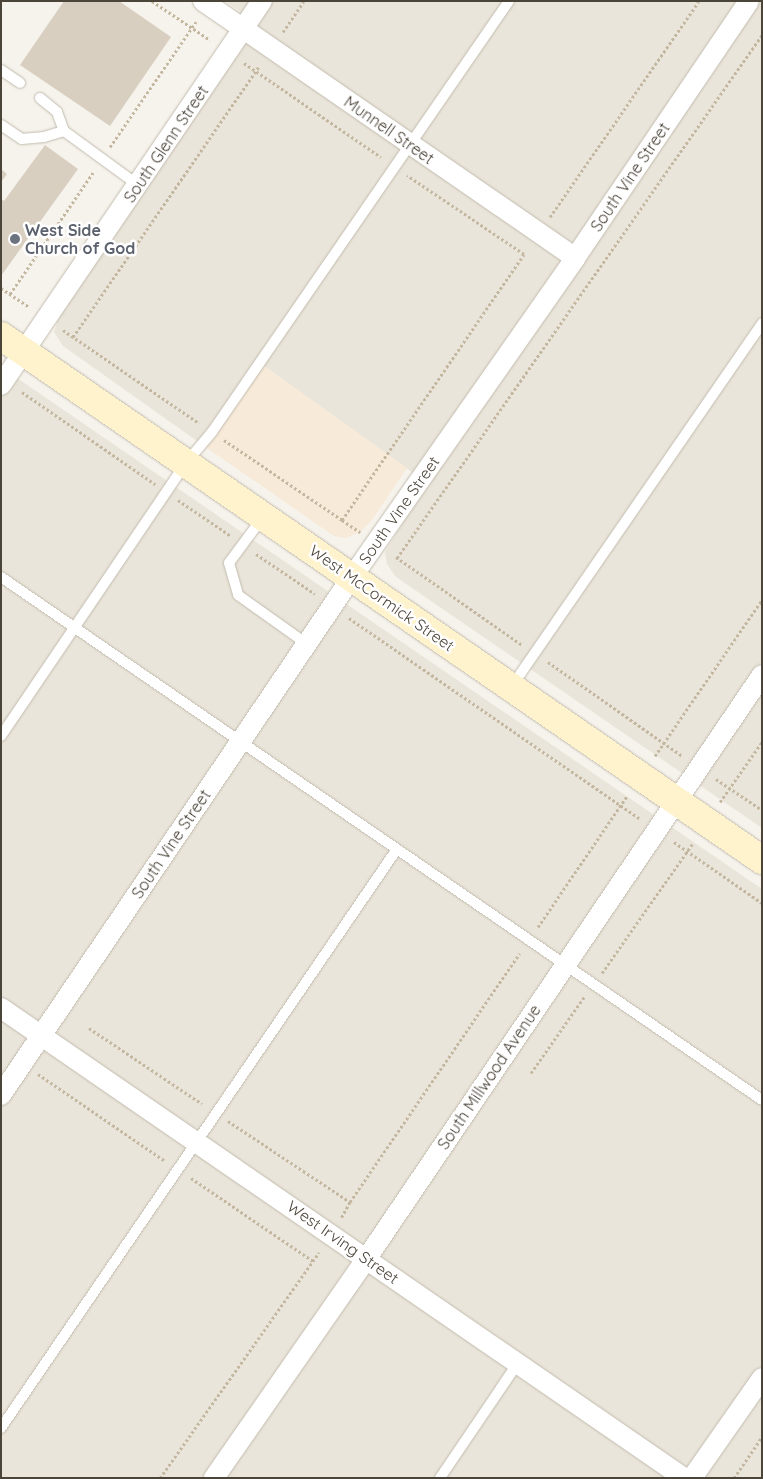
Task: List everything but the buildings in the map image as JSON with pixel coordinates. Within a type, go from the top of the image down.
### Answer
[{"type":"street","name":"Munnell Street","points":[[203,1],[575,258]]},
{"type":"street","name":"South Glenn Street","points":[[3,383],[262,1]]},
{"type":"street","name":"South Vine Street","points":[[1,1095],[375,543],[575,258],[749,1]]},
{"type":"street","name":"West McCormick Street","points":[[1,336],[762,860]]},
{"type":"street","name":"South Millwood Avenue","points":[[214,1478],[367,1258],[762,675]]},
{"type":"street","name":"West Irving Street","points":[[1,1008],[367,1258],[684,1478]]},
{"type":"street","points":[[692,1478],[762,1378]]},
{"type":"lane","points":[[1,736],[186,463],[212,432],[509,1]]},
{"type":"lane","points":[[1,70],[20,83]]},
{"type":"lane","points":[[40,98],[57,112],[64,131],[138,185]]},
{"type":"lane","points":[[1,125],[22,139],[44,137],[64,131]]},
{"type":"lane","points":[[511,687],[762,323]]},
{"type":"lane","points":[[264,516],[230,563],[238,595],[306,644]]},
{"type":"lane","points":[[1,577],[762,1100]]},
{"type":"lane","points":[[1,1428],[397,850]]},
{"type":"lane","points":[[440,1478],[518,1363]]},
{"type":"path","points":[[73,337],[304,1]]},
{"type":"path","points":[[524,254],[699,1]]},
{"type":"path","points":[[397,558],[762,35]]},
{"type":"path","points":[[3,383],[243,544],[762,903]]},
{"type":"path","points":[[342,520],[762,810]]},
{"type":"path","points":[[160,1478],[332,1234],[350,1202],[762,600]]},
{"type":"path","points":[[531,1074],[762,742]]},
{"type":"path","points":[[89,1028],[350,1202]]},
{"type":"path","points":[[734,1478],[762,1437]]},
{"type":"shaded area","points":[[225,1],[762,1],[762,828],[396,577],[387,564],[385,552],[427,483],[260,363],[204,446],[63,346],[54,332],[59,317],[257,23]]},
{"type":"shaded area","points":[[260,363],[407,468],[372,520],[360,532],[346,538],[334,536],[204,446]]},
{"type":"shaded area","points":[[1,367],[762,889],[762,1478],[1,1478]]},
{"type":"place","name":"West Side Church of God","points":[[15,239]]}]
